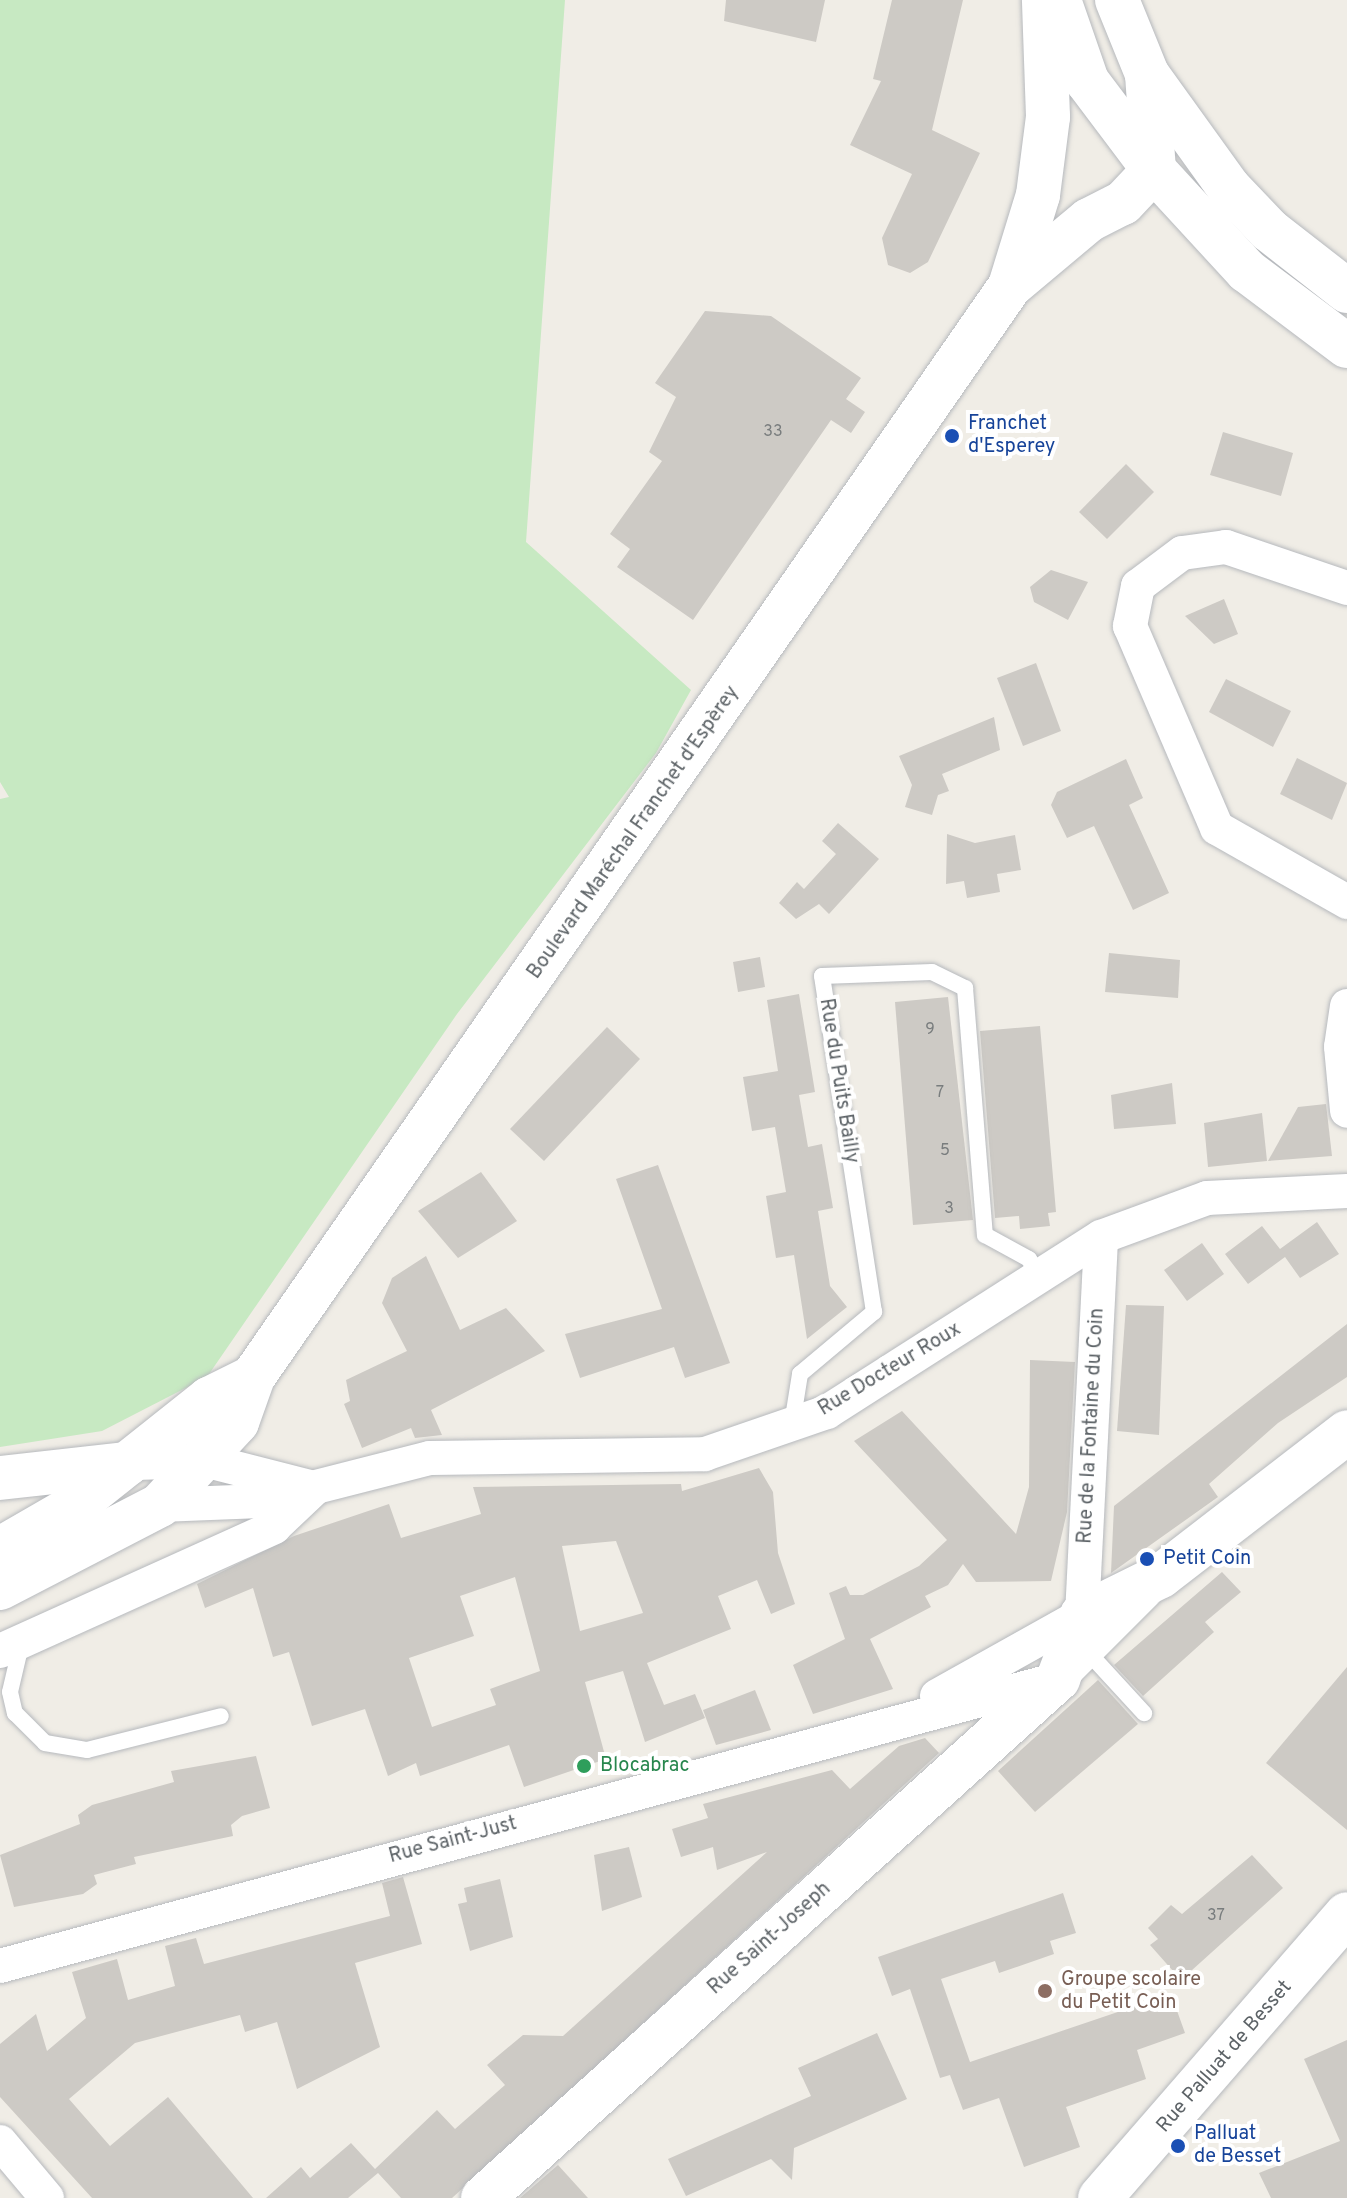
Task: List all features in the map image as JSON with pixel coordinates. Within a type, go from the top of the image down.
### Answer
[{"type":"main road","points":[[1010,286],[1038,195],[1048,117],[1044,0]]},
{"type":"main road","points":[[1059,0],[1087,81],[1154,170],[1201,225],[1296,313],[1347,346]]},
{"type":"main road","points":[[1117,0],[1147,74],[1229,188],[1269,230],[1347,291]]},
{"type":"main road","points":[[1010,286],[1089,220],[1123,203],[1154,170],[1147,74]]},
{"type":"main road","points":[[1123,203],[1201,225]]},
{"type":"main road","name":"Boulevard Maréchal Franchet d'Espèrey","points":[[6,1571],[160,1505],[208,1461],[237,1422],[253,1377],[1010,286]]},
{"type":"main road","name":"Boulevard Maréchal Franchet d'Espèrey","points":[[6,1571],[209,1399],[253,1377]]},
{"type":"main road","name":"Rue Saint-Joseph","points":[[483,2198],[1075,1648],[1161,1576],[1347,1432]]},
{"type":"main road","points":[[0,1478],[133,1463]]},
{"type":"main road","name":"Rue Palluat de Besset","points":[[1100,2198],[1347,1914]]},
{"type":"street","points":[[1347,588],[1226,547],[1182,553],[1138,586],[1130,626],[1217,828],[1347,902]]},
{"type":"street","points":[[1347,1006],[1341,1047],[1347,1111]]},
{"type":"street","name":"Rue Docteur Roux","points":[[160,1505],[261,1501],[430,1458],[705,1454],[827,1412],[1101,1237],[1207,1198],[1347,1191]]},
{"type":"street","name":"Rue de la Fontaine du Coin","points":[[1075,1648],[1101,1237]]},
{"type":"street","name":"Rue Docteur Roux","points":[[133,1463],[208,1461],[314,1488]]},
{"type":"street","points":[[11,1647],[274,1527],[314,1488]]},
{"type":"street","name":"Rue Saint-Just","points":[[906,1715],[1075,1648]]},
{"type":"street","name":"Rue Saint-Just","points":[[0,1966],[906,1715],[1075,1648]]},
{"type":"street","points":[[0,2142],[47,2198]]},
{"type":"lane","name":"Rue du Puits Bailly","points":[[792,1424],[800,1374],[874,1312],[822,976],[932,972],[965,988],[985,1235],[1029,1259],[1038,1277]]},
{"type":"lane","points":[[11,1647],[10,1692],[15,1713],[45,1743],[87,1750],[221,1716]]},
{"type":"lane","points":[[1075,1648],[1144,1713]]},
{"type":"green space","points":[[0,0],[565,0],[526,542],[691,690],[656,753],[457,1014],[207,1377],[102,1431],[0,1447],[0,799],[9,797],[0,782]]},
{"type":"building","points":[[726,0],[825,0],[816,42],[724,21]]},
{"type":"building","points":[[892,0],[963,0],[932,130],[980,153],[928,262],[910,273],[888,265],[882,238],[912,174],[850,145],[881,81],[873,79]]},
{"type":"building","points":[[705,311],[771,316],[861,378],[846,399],[865,412],[851,433],[831,420],[693,620],[617,567],[630,549],[610,534],[662,461],[649,452],[676,397],[655,383]]},
{"type":"building","points":[[1223,432],[1293,453],[1281,496],[1210,475]]},
{"type":"building","points":[[1126,464],[1154,492],[1107,539],[1079,512]]},
{"type":"building","points":[[1051,570],[1088,582],[1068,620],[1034,602],[1030,587]]},
{"type":"building","points":[[1224,599],[1238,634],[1214,644],[1185,616]]},
{"type":"building","points":[[1036,663],[1061,731],[1023,746],[997,678]]},
{"type":"building","points":[[1226,679],[1291,711],[1273,747],[1209,712]]},
{"type":"building","points":[[994,717],[1000,750],[942,774],[949,791],[938,795],[932,815],[905,807],[912,785],[899,756]]},
{"type":"building","points":[[1297,758],[1347,783],[1332,820],[1280,794]]},
{"type":"building","points":[[1126,759],[1143,798],[1129,805],[1169,893],[1133,910],[1094,826],[1067,838],[1051,805],[1057,792]]},
{"type":"building","points":[[838,823],[879,859],[829,914],[819,904],[796,919],[779,903],[797,882],[804,889],[836,854],[822,841]]},
{"type":"building","points":[[947,834],[975,843],[1015,835],[1021,870],[997,874],[1000,892],[967,898],[964,881],[946,884]]},
{"type":"building","points":[[1109,953],[1180,960],[1178,998],[1105,992]]},
{"type":"building","points":[[760,957],[765,987],[738,992],[733,962]]},
{"type":"building","points":[[799,994],[815,1092],[799,1095],[808,1147],[822,1144],[833,1208],[818,1211],[830,1286],[847,1307],[807,1339],[794,1255],[776,1258],[766,1196],[786,1192],[775,1127],[752,1131],[743,1077],[778,1071],[767,1000]]},
{"type":"building","points":[[948,997],[973,1220],[913,1225],[895,1002]]},
{"type":"building","points":[[1040,1026],[1056,1212],[1048,1213],[1050,1226],[1020,1229],[1019,1216],[995,1218],[980,1031]]},
{"type":"building","points":[[607,1027],[640,1059],[544,1161],[510,1129]]},
{"type":"building","points":[[1172,1083],[1176,1124],[1114,1129],[1111,1095]]},
{"type":"building","points":[[1326,1104],[1332,1156],[1268,1161],[1298,1107]]},
{"type":"building","points":[[1262,1113],[1267,1161],[1208,1167],[1204,1123]]},
{"type":"building","points":[[658,1165],[730,1363],[685,1378],[674,1347],[580,1378],[565,1334],[662,1309],[616,1179]]},
{"type":"building","points":[[481,1172],[517,1221],[458,1258],[418,1211]]},
{"type":"building","points":[[1317,1222],[1339,1254],[1300,1278],[1285,1257],[1248,1284],[1225,1254],[1262,1226],[1280,1249]]},
{"type":"building","points":[[1202,1243],[1224,1274],[1187,1301],[1164,1270]]},
{"type":"building","points":[[426,1256],[460,1330],[506,1308],[545,1351],[431,1410],[442,1435],[415,1438],[411,1428],[362,1448],[344,1404],[350,1401],[346,1380],[407,1351],[382,1303],[392,1278]]},
{"type":"building","points":[[1126,1305],[1164,1306],[1159,1435],[1117,1431]]},
{"type":"building","points":[[1347,1324],[1347,1377],[1278,1423],[1209,1484],[1218,1497],[1111,1573],[1114,1506]]},
{"type":"building","points":[[1030,1360],[1075,1362],[1067,1512],[1051,1581],[976,1582],[963,1564],[948,1585],[925,1596],[931,1607],[870,1639],[893,1689],[813,1714],[793,1665],[845,1639],[829,1593],[846,1586],[850,1595],[863,1595],[919,1566],[947,1540],[854,1441],[902,1411],[1016,1534],[1029,1487]]},
{"type":"building","points":[[759,1468],[773,1492],[778,1553],[795,1604],[771,1614],[757,1580],[718,1596],[731,1629],[647,1663],[664,1705],[695,1694],[705,1718],[645,1742],[623,1671],[585,1682],[606,1759],[524,1787],[509,1745],[420,1776],[416,1763],[388,1776],[365,1709],[312,1726],[289,1652],[273,1657],[253,1588],[205,1608],[197,1584],[294,1536],[389,1504],[401,1538],[481,1514],[473,1487],[681,1484],[682,1491]],"holes":[[[616,1541],[643,1613],[580,1631],[562,1546]],[[515,1577],[540,1671],[490,1689],[496,1705],[432,1727],[409,1658],[474,1636],[460,1596]]]},
{"type":"building","points":[[1222,1572],[1241,1592],[1205,1622],[1214,1632],[1143,1696],[1114,1665]]},
{"type":"building","points":[[1347,1667],[1347,1830],[1266,1763]]},
{"type":"building","points":[[1098,1680],[1138,1724],[1035,1812],[998,1771]]},
{"type":"building","points":[[755,1690],[771,1730],[716,1745],[703,1710]]},
{"type":"building","points":[[925,1738],[939,1753],[452,2198],[401,2198],[378,2173],[348,2198],[266,2198],[301,2167],[310,2178],[351,2143],[375,2169],[437,2110],[455,2129],[505,2085],[487,2065],[523,2035],[563,2036],[767,1852],[717,1870],[713,1847],[681,1857],[672,1829],[708,1818],[703,1804],[832,1770],[850,1789],[899,1746]]},
{"type":"building","points":[[256,1756],[270,1808],[242,1816],[231,1825],[233,1836],[134,1857],[136,1864],[94,1875],[97,1884],[83,1894],[14,1907],[0,1855],[80,1824],[78,1815],[92,1805],[174,1782],[171,1771]]},
{"type":"building","points":[[629,1847],[642,1897],[602,1911],[594,1855]]},
{"type":"building","points":[[1252,1855],[1283,1888],[1181,1980],[1150,1945],[1158,1939],[1148,1928],[1171,1905],[1182,1914]]},
{"type":"building","points":[[403,1877],[422,1944],[355,1963],[380,2047],[297,2089],[277,2022],[245,2032],[240,2015],[135,2043],[69,2099],[110,2146],[168,2097],[253,2198],[92,2198],[0,2097],[0,2044],[36,2014],[47,2051],[86,2018],[72,1972],[117,1959],[128,2000],[175,1986],[165,1946],[196,1938],[204,1964],[390,1916],[382,1883]]},
{"type":"building","points":[[500,1879],[513,1937],[470,1951],[458,1904],[467,1902],[464,1888]]},
{"type":"building","points":[[1063,1893],[1076,1933],[1050,1941],[1054,1954],[999,1973],[995,1961],[941,1979],[970,2062],[1171,1994],[1185,2033],[1137,2050],[1146,2079],[1066,2107],[1080,2147],[1024,2167],[999,2098],[963,2110],[950,2075],[940,2078],[910,1989],[892,1996],[878,1957]]},
{"type":"building","points":[[877,2033],[907,2099],[794,2148],[792,2180],[771,2159],[686,2196],[668,2159],[811,2096],[798,2068]]},
{"type":"building","points":[[1347,2040],[1347,2198],[1271,2198],[1259,2173],[1340,2141],[1304,2059]]},
{"type":"building","points":[[558,2165],[588,2198],[520,2198],[551,2171]]},
{"type":"place","name":"Franchet d'Esperey","points":[[952,436]]},
{"type":"place","name":"Petit Coin","points":[[1147,1559]]},
{"type":"place","name":"Blocabrac","points":[[584,1766]]},
{"type":"place","name":"Groupe scolaire du Petit Coin","points":[[1045,1991]]},
{"type":"place","name":"Palluat de Besset","points":[[1178,2146]]}]
